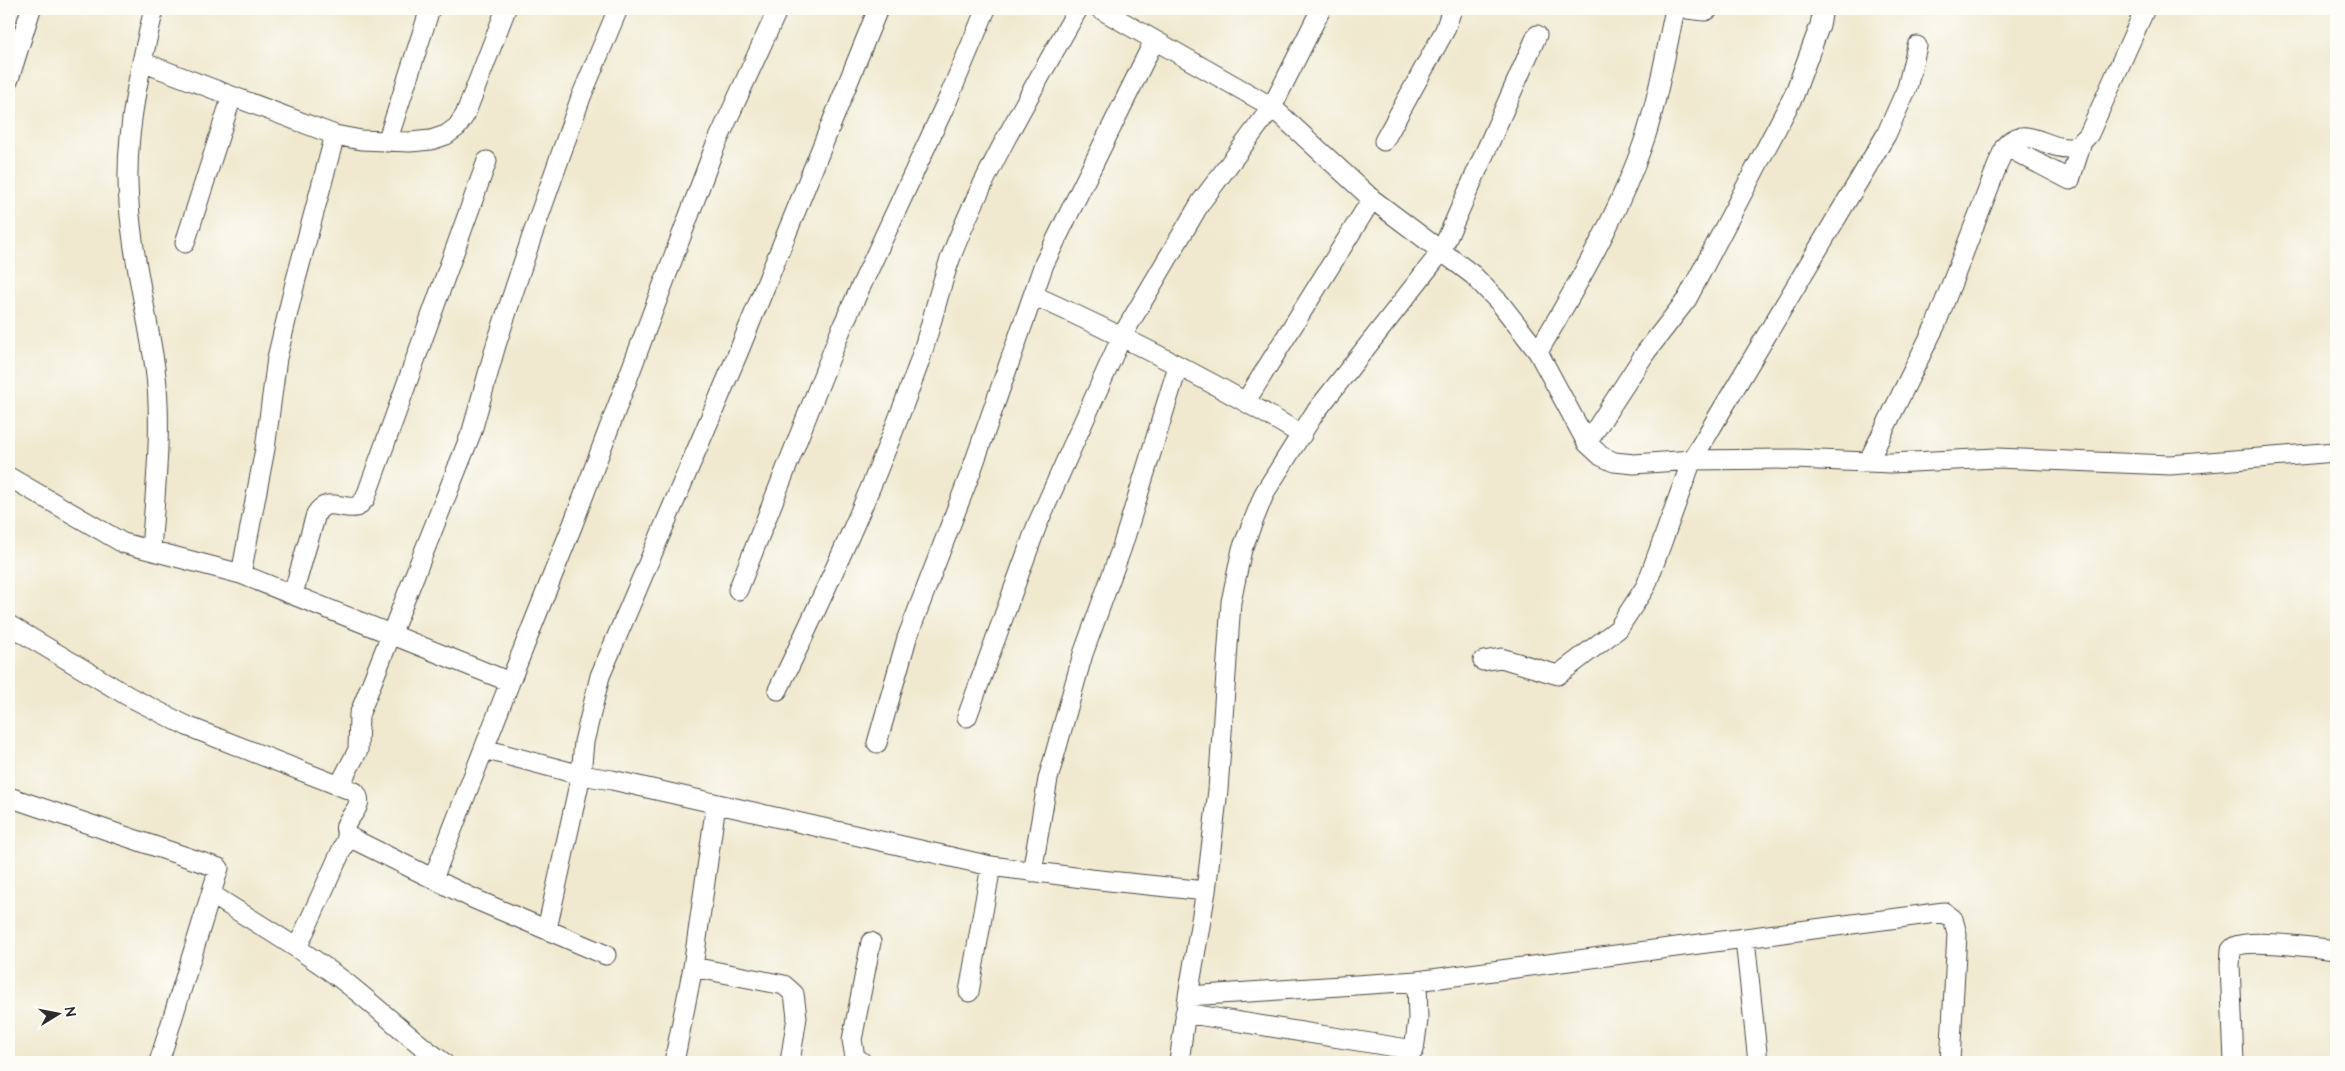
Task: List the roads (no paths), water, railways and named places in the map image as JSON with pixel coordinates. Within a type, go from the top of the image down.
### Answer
[{"type":"street","points":[[9,79],[32,9]]},
{"type":"street","points":[[151,550],[157,438],[155,370],[137,272],[128,179],[142,62],[154,9]]},
{"type":"street","points":[[387,142],[430,9]]},
{"type":"street","points":[[142,62],[336,135],[361,140],[387,142],[431,140],[446,135],[457,127],[465,115],[506,9]]},
{"type":"street","points":[[339,786],[356,755],[359,715],[472,431],[496,345],[531,239],[581,98],[618,9]]},
{"type":"street","points":[[433,879],[573,524],[714,149],[778,9]]},
{"type":"street","points":[[546,929],[580,775],[584,742],[600,676],[738,353],[878,9]]},
{"type":"street","points":[[738,590],[843,325],[948,99],[986,9]]},
{"type":"street","points":[[778,690],[818,607],[916,373],[952,255],[992,168],[1036,83],[1078,9]]},
{"type":"street","points":[[1100,9],[1272,107],[1372,199],[1473,275],[1500,303],[1538,352],[1587,443],[1601,456],[1614,462],[1634,464],[1692,460],[1868,462],[1997,458],[2170,465],[2336,452]]},
{"type":"street","points":[[967,717],[1037,525],[1122,336],[1200,202],[1272,107],[1321,9]]},
{"type":"street","points":[[1384,142],[1445,30],[1452,9]]},
{"type":"street","points":[[1538,352],[1587,268],[1620,203],[1646,134],[1661,76],[1675,9]]},
{"type":"street","points":[[1687,9],[1709,9]]},
{"type":"street","points":[[1587,443],[1646,352],[1687,300],[1794,95],[1824,9]]},
{"type":"street","points":[[1868,462],[1936,324],[2005,146],[2009,140],[2020,136],[2070,148],[2082,142],[2089,134],[2145,9]]},
{"type":"street","points":[[1179,1062],[1186,1004],[1206,891],[1218,790],[1231,602],[1240,558],[1265,492],[1314,414],[1441,252],[1537,35]]},
{"type":"street","points":[[878,743],[907,638],[972,468],[1044,264],[1154,41]]},
{"type":"street","points":[[1483,661],[1501,658],[1558,674],[1618,629],[1646,586],[1692,460],[1886,135],[1907,88],[1917,46]]},
{"type":"street","points":[[185,243],[232,96]]},
{"type":"street","points":[[241,574],[265,448],[277,358],[295,283],[336,135]]},
{"type":"street","points":[[2005,146],[2070,180],[2082,142]]},
{"type":"street","points":[[293,594],[319,508],[325,504],[357,508],[365,499],[488,161]]},
{"type":"street","points":[[1246,401],[1372,199]]},
{"type":"street","points":[[1033,295],[1122,336],[1246,401],[1302,434]]},
{"type":"street","points":[[1032,872],[1048,779],[1083,654],[1122,548],[1178,366]]},
{"type":"street","points":[[9,476],[123,543],[241,574],[393,633],[510,682]]},
{"type":"street","points":[[9,625],[128,696],[188,726],[356,792],[360,800],[359,805],[345,824],[348,836],[297,948]]},
{"type":"street","points":[[484,749],[580,775],[991,866],[1206,891]]},
{"type":"street","points":[[9,797],[219,868],[159,1062]]},
{"type":"street","points":[[674,1062],[693,966],[716,804]]},
{"type":"street","points":[[348,836],[433,879],[606,955]]},
{"type":"street","points":[[969,992],[991,866]]},
{"type":"street","points":[[211,894],[297,948],[360,994],[412,1041],[443,1062]]},
{"type":"street","points":[[1186,1004],[1418,981],[1940,912],[1948,914],[1956,924],[1957,934],[1950,1062]]},
{"type":"street","points":[[1745,939],[1758,1062]]},
{"type":"street","points":[[862,1062],[855,1057],[852,1040],[871,942]]},
{"type":"street","points":[[2234,1062],[2230,965],[2231,950],[2234,946],[2248,944],[2281,945],[2336,950]]},
{"type":"street","points":[[693,966],[784,985],[794,994],[797,1017],[790,1062]]},
{"type":"street","points":[[1186,1004],[1414,1050],[1418,1020],[1418,981]]}]
